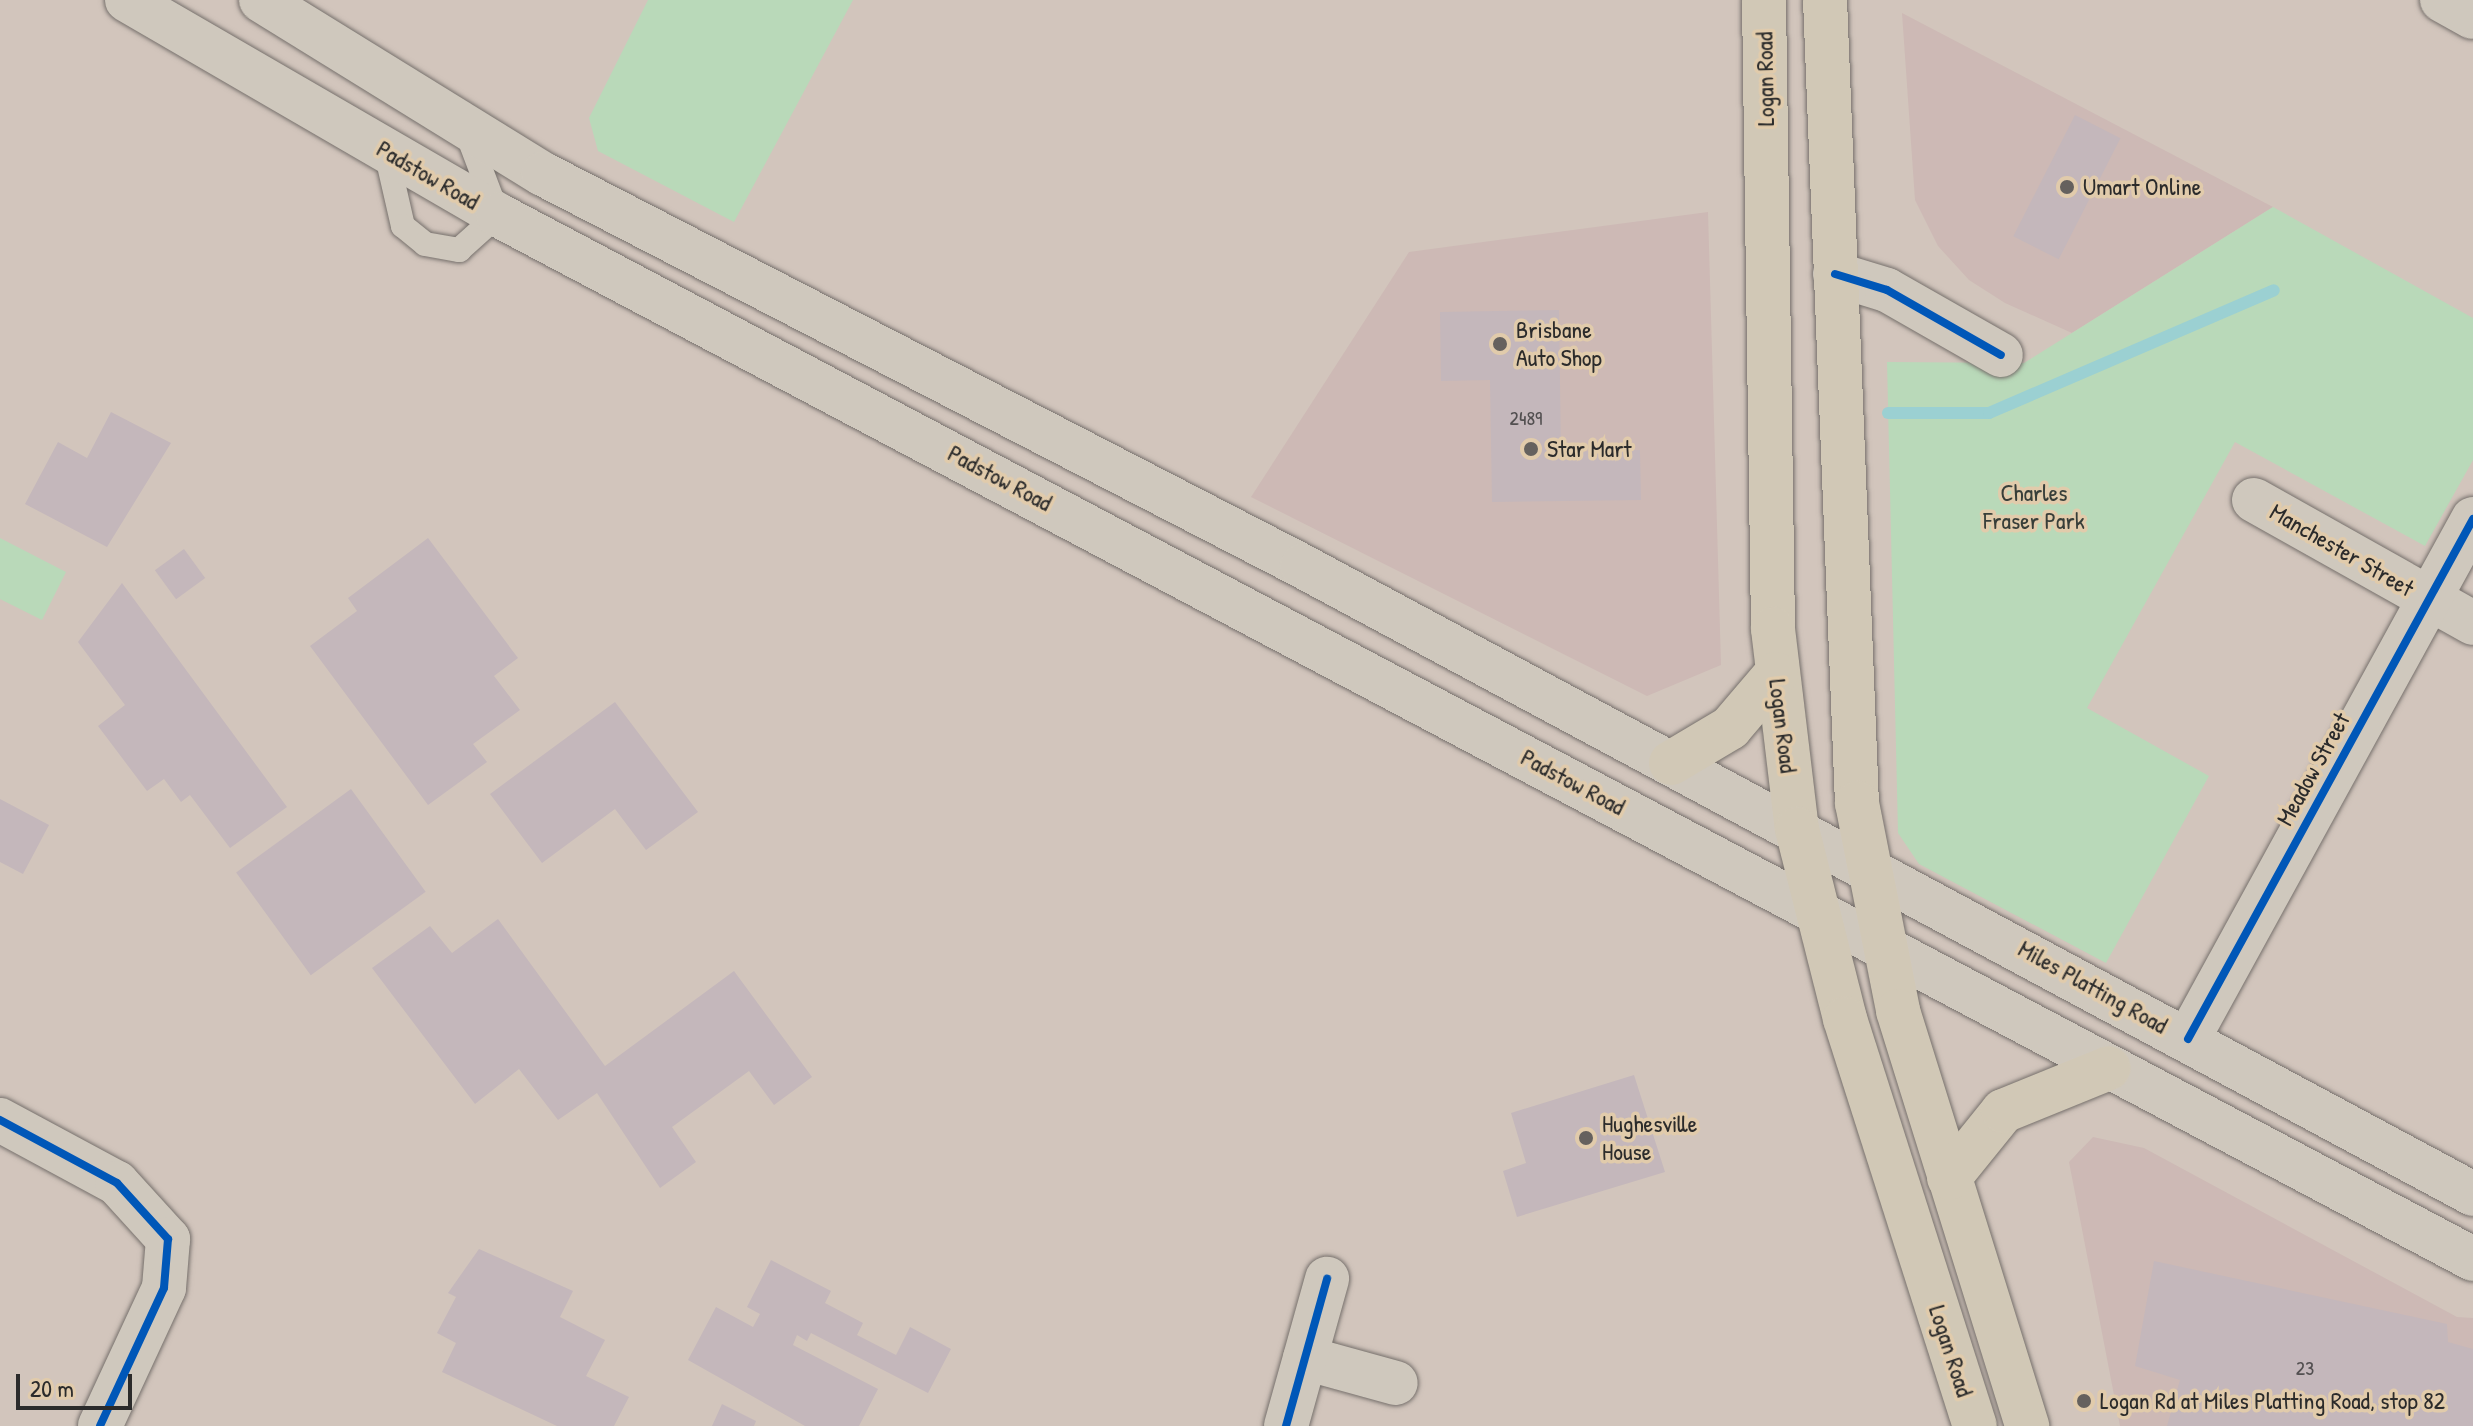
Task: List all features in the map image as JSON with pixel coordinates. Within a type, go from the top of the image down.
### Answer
[{"type":"main road","name":"Padstow Road","points":[[127,0],[498,215],[1880,945]]},
{"type":"main road","points":[[261,0],[465,131],[1797,829]]},
{"type":"main road","name":"Logan Road","points":[[1764,0],[1776,674],[1797,829],[1815,910],[1975,1426]]},
{"type":"main road","name":"Logan Road","points":[[1825,0],[1854,781],[1880,945],[2027,1426]]},
{"type":"main road","points":[[2442,0],[2473,17]]},
{"type":"main road","points":[[1835,274],[1887,290],[2001,355]]},
{"type":"main road","name":"Manchester Street","points":[[2254,500],[2473,623]]},
{"type":"main road","name":"Meadow Street","points":[[2188,1039],[2473,519]]},
{"type":"main road","points":[[1671,763],[1730,728],[1776,674]]},
{"type":"main road","name":"Miles Platting Road","points":[[1797,829],[2473,1194]]},
{"type":"main road","points":[[1880,945],[2473,1259]]},
{"type":"main road","points":[[1949,1178],[2003,1111],[2109,1068]]},
{"type":"main road","points":[[0,1120],[117,1183],[168,1239],[164,1288],[100,1426]]},
{"type":"main road","points":[[1286,1426],[1327,1279]]},
{"type":"main road","points":[[1305,1358],[1396,1383]]},
{"type":"lane","points":[[386,152],[395,210],[425,244],[459,250],[498,215],[465,131]]},
{"type":"shaded area","points":[[1902,13],[2273,207],[2072,333],[2005,303],[1969,280],[1938,246],[1915,200]]},
{"type":"shaded area","points":[[1708,212],[1721,665],[1647,696],[1251,497],[1409,252]]},
{"type":"shaded area","points":[[2093,1137],[2144,1148],[2457,1317],[2473,1318],[2473,1426],[2120,1426],[2069,1162]]},
{"type":"green space","points":[[648,0],[853,0],[734,222],[598,151],[589,118]]},
{"type":"green space","name":"Charles Fraser Park","points":[[2273,207],[2473,318],[2473,460],[2425,546],[2235,442],[2087,708],[2209,776],[2106,963],[1919,864],[1898,833],[1887,362],[2024,363]]},
{"type":"green space","points":[[0,538],[66,572],[42,620],[0,599]]},
{"type":"building","name":"Umart Online","points":[[2075,115],[2120,138],[2059,259],[2013,236]]},
{"type":"building","points":[[1559,310],[1561,452],[1640,450],[1641,500],[1492,502],[1490,380],[1441,381],[1440,312]]},
{"type":"building","points":[[111,412],[171,443],[107,547],[25,504],[58,442],[87,458]]},
{"type":"building","points":[[428,538],[518,658],[494,676],[520,710],[473,744],[487,762],[428,805],[310,646],[357,611],[348,598]]},
{"type":"building","points":[[184,549],[205,578],[176,599],[155,570]]},
{"type":"building","points":[[122,583],[287,807],[230,848],[190,795],[181,802],[164,779],[147,791],[98,726],[125,705],[78,642]]},
{"type":"building","points":[[615,702],[698,812],[646,850],[615,809],[542,863],[490,794]]},
{"type":"building","points":[[351,789],[426,892],[311,975],[236,872]]},
{"type":"building","points":[[0,799],[49,825],[23,874],[0,862]]},
{"type":"building","points":[[498,919],[605,1066],[734,971],[812,1077],[774,1105],[749,1071],[672,1127],[696,1162],[660,1188],[597,1093],[558,1120],[519,1069],[475,1104],[372,968],[430,926],[452,953]]},
{"type":"building","name":"Hughesville House","points":[[1634,1075],[1665,1172],[1517,1217],[1503,1171],[1526,1163],[1511,1113]]},
{"type":"building","points":[[479,1249],[573,1291],[560,1317],[605,1340],[586,1376],[629,1397],[614,1426],[557,1426],[442,1372],[456,1343],[437,1333],[456,1297],[448,1293]]},
{"type":"building","points":[[771,1260],[831,1291],[825,1303],[863,1323],[857,1335],[896,1355],[910,1327],[951,1349],[928,1393],[811,1333],[807,1341],[797,1335],[793,1345],[878,1389],[859,1426],[805,1426],[688,1360],[716,1307],[753,1327],[760,1314],[747,1307]]},
{"type":"building","points":[[2154,1261],[2447,1324],[2448,1342],[2473,1349],[2473,1426],[2167,1426],[2180,1380],[2135,1366]]},
{"type":"building","points":[[722,1404],[756,1421],[754,1426],[712,1426]]},
{"type":"waterway","points":[[1888,413],[1989,413],[2274,290]]},
{"type":"cycle path","points":[[1835,274],[1887,290],[2001,355]]},
{"type":"cycle path","points":[[2188,1039],[2473,519]]},
{"type":"cycle path","points":[[0,1120],[117,1183],[168,1239],[164,1288],[100,1426]]},
{"type":"cycle path","points":[[1286,1426],[1327,1279]]},
{"type":"place","name":"Umart Online","points":[[2067,187]]},
{"type":"place","name":"Brisbane Auto Shop","points":[[1500,344]]},
{"type":"place","name":"Star Mart","points":[[1531,449]]},
{"type":"place","name":"Hughesville House","points":[[1586,1138]]},
{"type":"place","name":"Logan Rd at Miles Platting Road, stop 82","points":[[2084,1401]]}]
